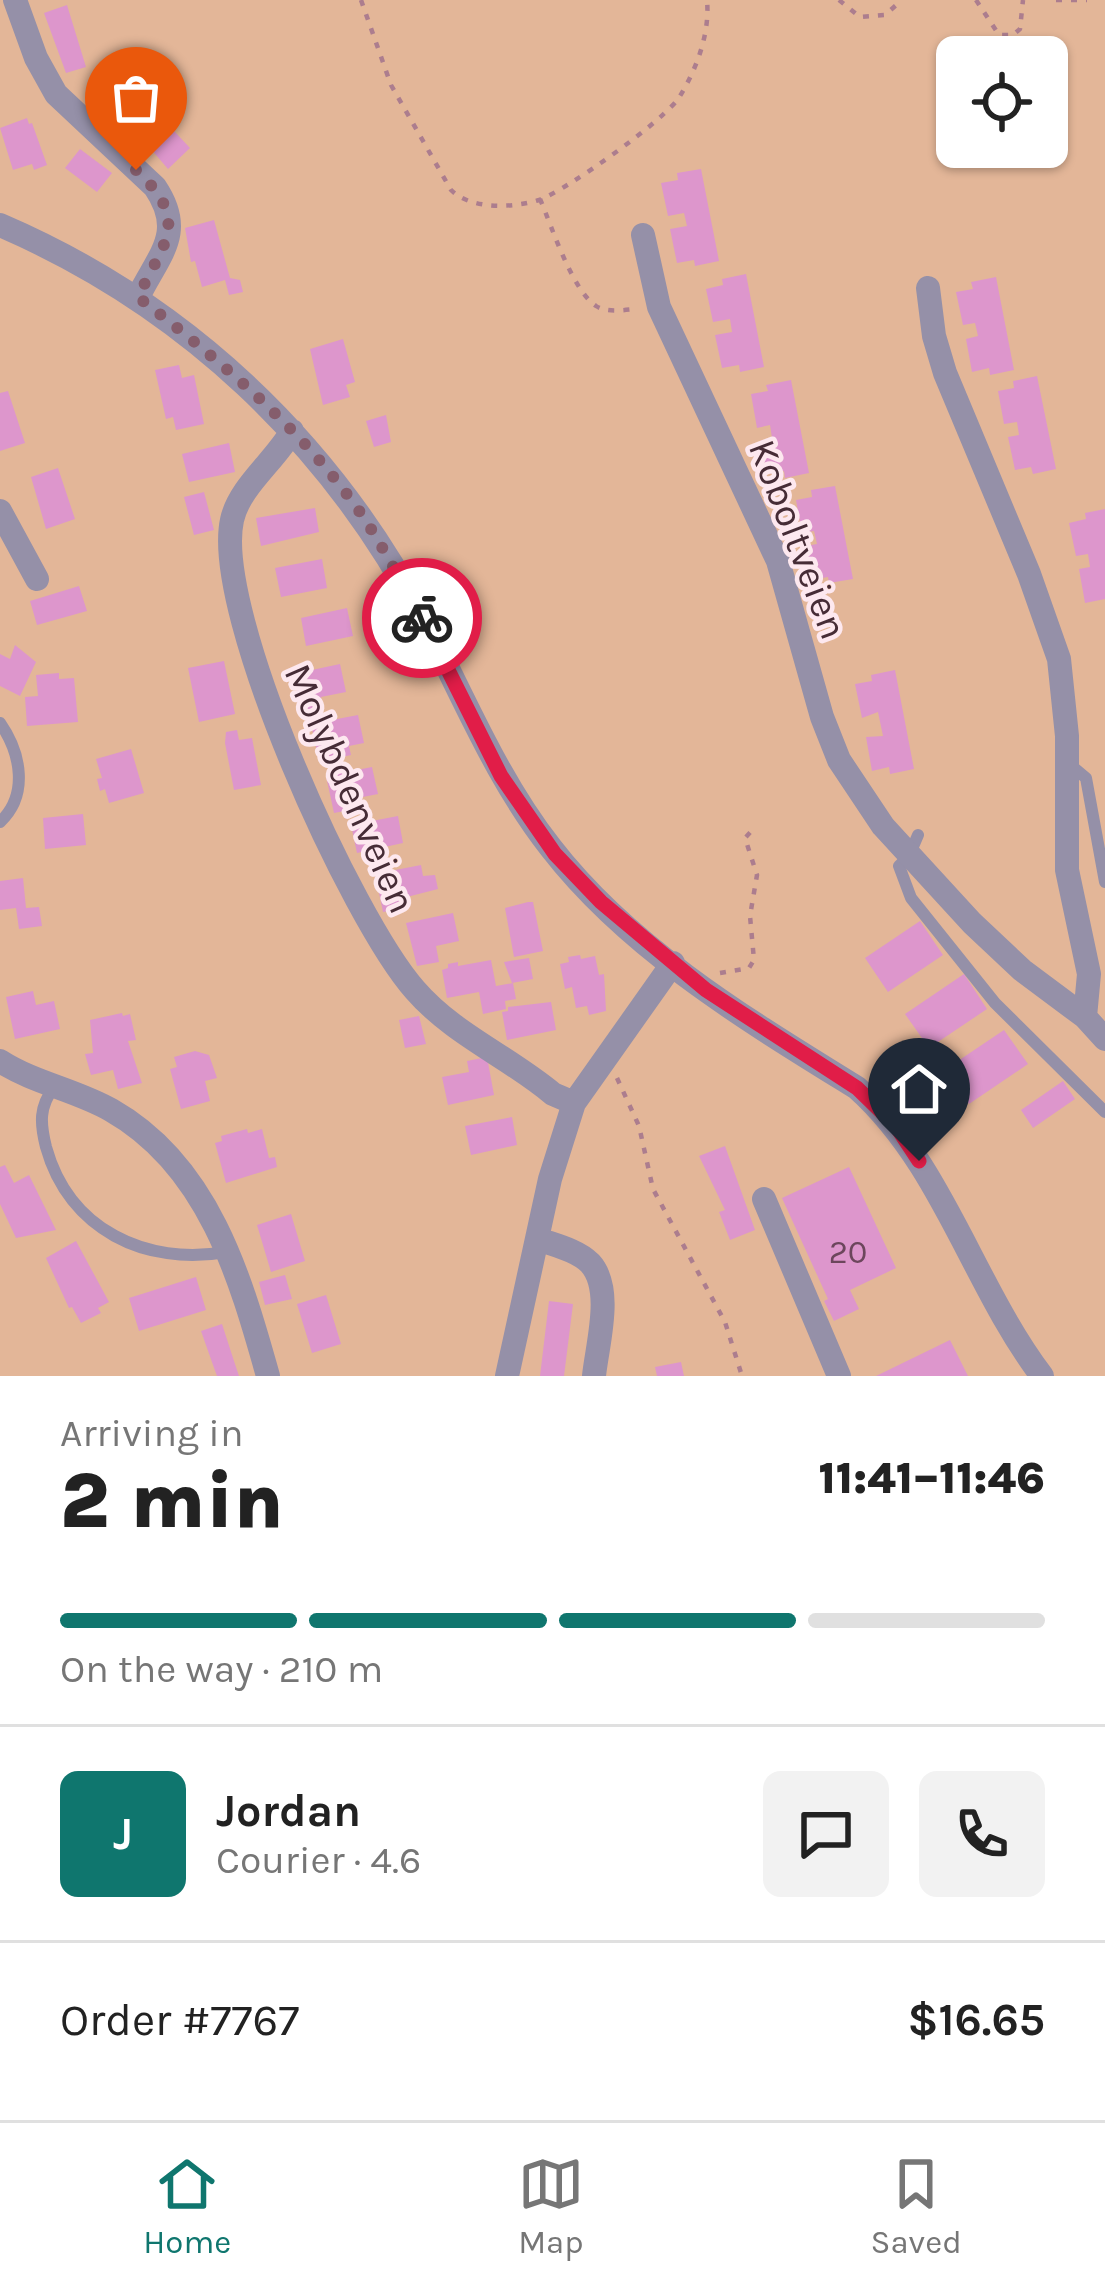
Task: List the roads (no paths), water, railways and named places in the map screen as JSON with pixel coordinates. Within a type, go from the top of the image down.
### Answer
[{"type":"street","points":[[15,0],[36,58],[56,94],[155,187],[166,204],[172,222],[162,253],[138,297]]},
{"type":"street","points":[[0,225],[64,254],[138,297],[237,376],[292,431],[363,517],[423,620],[516,803],[555,854],[601,902],[673,964],[857,1088],[896,1126],[1001,1315],[1042,1376]]},
{"type":"street","name":"Koboltveien","points":[[643,235],[659,308],[778,561],[822,717],[839,760],[903,857],[1022,970],[1105,1039]]},
{"type":"street","points":[[928,288],[944,373],[1035,589],[1059,659],[1067,763],[1067,870],[1089,974],[1085,1018]]},
{"type":"street","name":"Molybdenveien","points":[[292,431],[277,458],[243,493],[233,514],[230,561],[249,644],[321,828],[401,974],[439,1015],[574,1103]]},
{"type":"street","points":[[0,512],[37,579]]},
{"type":"street","points":[[507,1376],[550,1179],[574,1103],[673,964]]},
{"type":"street","points":[[0,1061],[110,1110],[161,1149],[200,1198],[229,1251],[268,1376]]},
{"type":"street","points":[[764,1199],[839,1376]]},
{"type":"street","points":[[538,1239],[572,1251],[591,1264],[600,1285],[594,1376]]},
{"type":"lane","points":[[0,723],[14,746],[19,771],[19,798],[0,822]]},
{"type":"lane","points":[[1067,763],[1086,778],[1105,882]]},
{"type":"lane","name":"Koboltveien","points":[[903,857],[900,878],[911,898],[995,1003],[1105,1112]]},
{"type":"lane","points":[[55,1086],[40,1116],[51,1163],[78,1209],[122,1243],[142,1249],[182,1256],[229,1251]]}]
